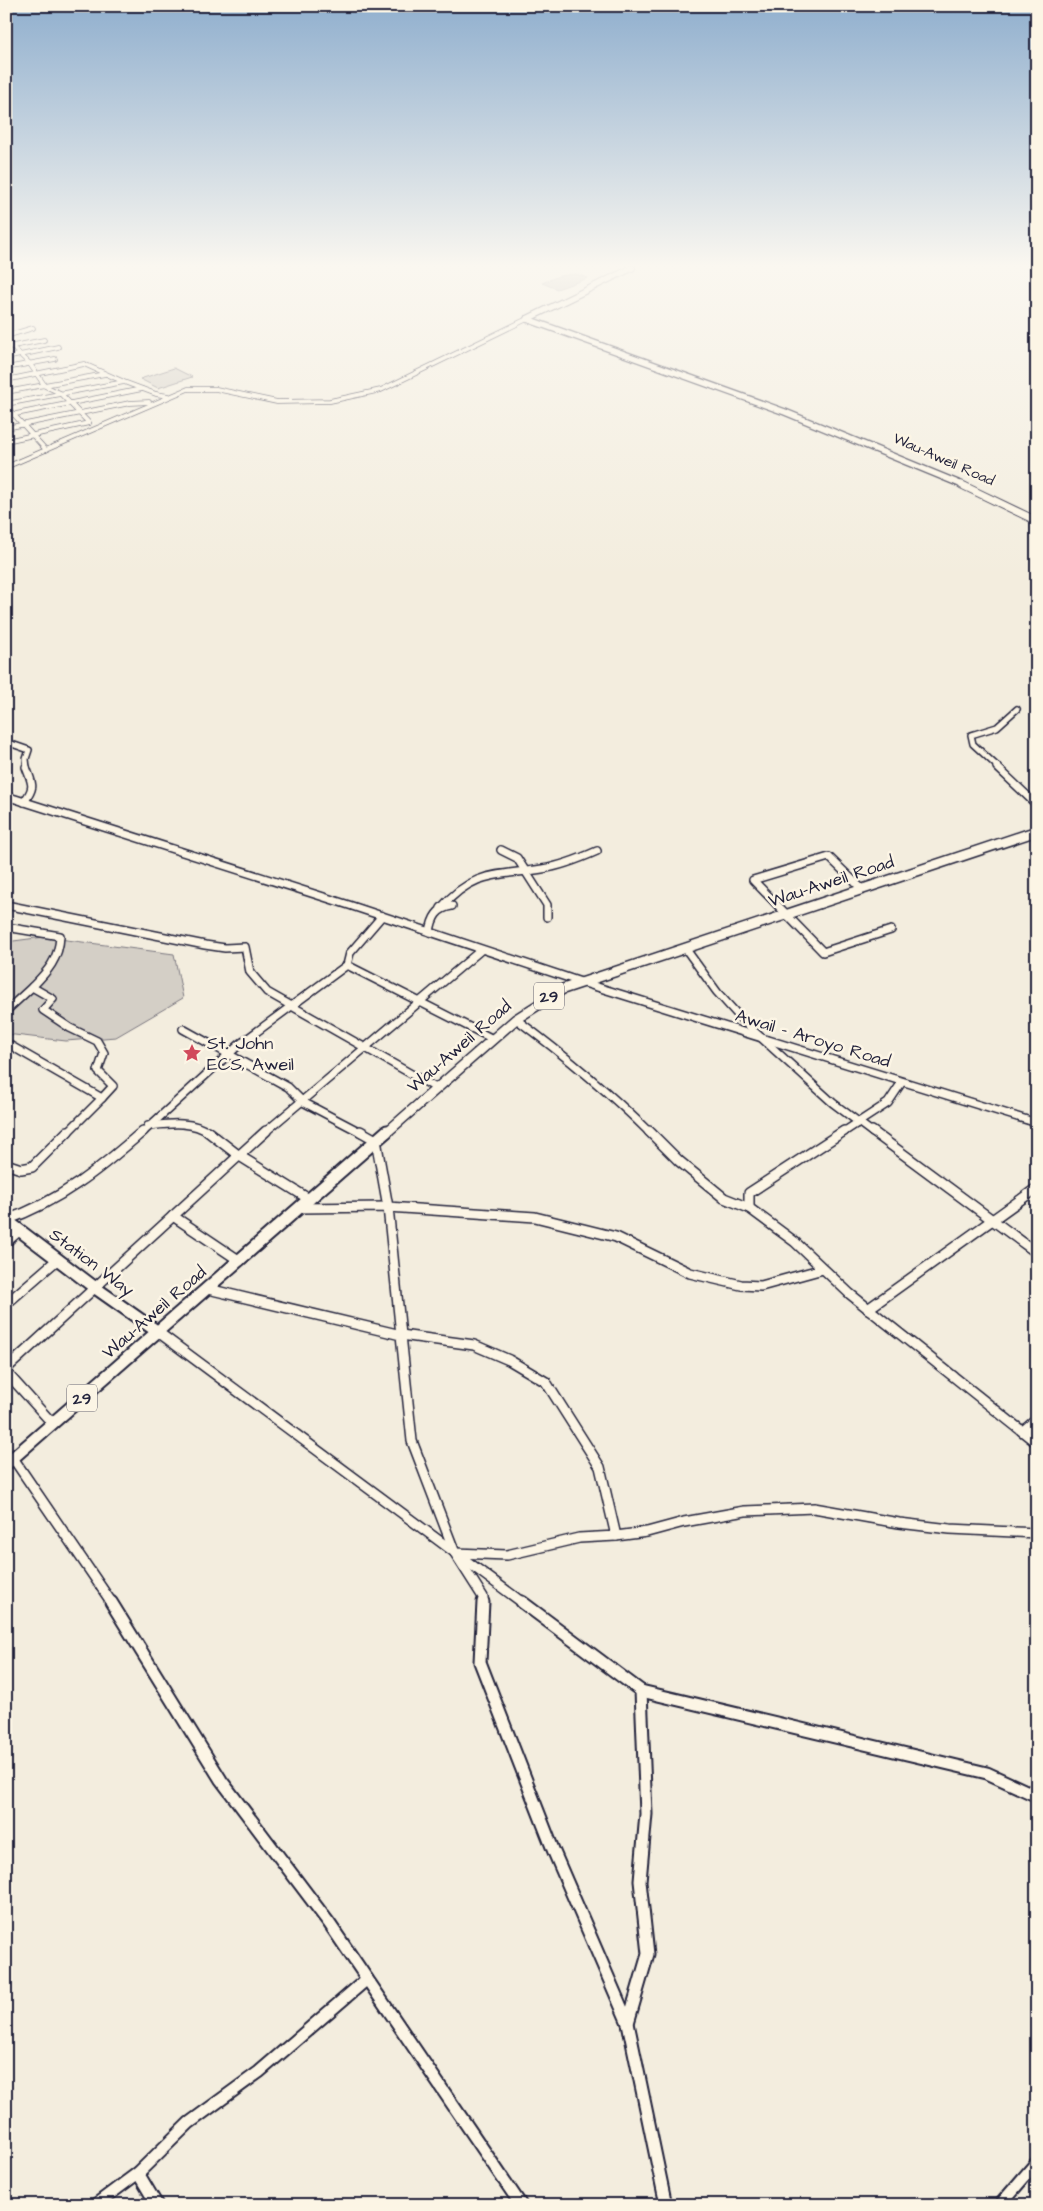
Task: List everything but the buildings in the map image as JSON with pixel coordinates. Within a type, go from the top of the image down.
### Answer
[{"type":"main road","name":"Wau-Aweil Road","points":[[674,371],[875,446],[1037,520]]},
{"type":"main road","name":"Wau-Aweil Road","points":[[10,1461],[516,1019],[553,993],[581,982],[1037,831]]},
{"type":"main road","name":"Station Way","points":[[6,1220],[94,1287],[158,1332]]},
{"type":"street","points":[[6,441],[89,423],[60,393],[45,386],[34,371]]},
{"type":"street","points":[[6,380],[50,371]]},
{"type":"street","points":[[100,371],[142,389],[168,396]]},
{"type":"street","points":[[6,467],[188,389],[207,388],[277,402],[330,402],[381,390],[420,371]]},
{"type":"street","points":[[6,392],[106,374]]},
{"type":"street","points":[[46,450],[6,405],[124,382]]},
{"type":"street","points":[[6,416],[142,389]]},
{"type":"street","points":[[6,428],[130,402],[153,403]]},
{"type":"street","points":[[1017,709],[1000,727],[971,736],[973,744],[1037,805]]},
{"type":"street","points":[[6,742],[29,750],[25,758],[26,770],[33,781],[31,792],[24,802]]},
{"type":"street","name":"Awail - Aroyo Road","points":[[6,796],[382,916],[581,982],[1037,1123]]},
{"type":"street","points":[[502,850],[516,858],[525,871],[546,905],[547,917]]},
{"type":"street","points":[[430,932],[433,916],[448,900],[478,878],[573,862],[597,851]]},
{"type":"street","points":[[862,889],[829,857],[753,880],[823,952],[891,930]]},
{"type":"street","points":[[6,905],[205,945],[225,948],[245,947],[247,968],[252,979],[267,992],[436,1088]]},
{"type":"street","points":[[441,908],[452,906]]},
{"type":"street","points":[[6,1220],[16,1218],[57,1199],[105,1163],[228,1054],[347,965],[350,952],[382,916]]},
{"type":"street","points":[[6,926],[60,936],[60,952],[50,969],[6,1011]]},
{"type":"street","points":[[684,948],[717,992],[760,1036],[833,1103],[1037,1253]]},
{"type":"street","points":[[53,1424],[6,1370],[238,1155],[481,950]]},
{"type":"street","points":[[347,965],[493,1039]]},
{"type":"street","points":[[6,1164],[20,1169],[32,1166],[113,1086],[98,1071],[104,1053],[97,1041],[70,1028],[43,1010],[53,999],[32,987]]},
{"type":"street","points":[[516,1019],[563,1054],[615,1098],[679,1161],[703,1181],[724,1198],[748,1208],[795,1242],[868,1309],[1037,1442]]},
{"type":"street","points":[[184,1029],[288,1087],[303,1102],[376,1140],[388,1207],[412,1441],[455,1553],[483,1597],[480,1662],[554,1852],[628,2023],[666,2205]]},
{"type":"street","points":[[6,1043],[102,1098]]},
{"type":"street","points":[[748,1208],[749,1193],[888,1103],[902,1082]]},
{"type":"street","points":[[148,1126],[176,1123],[203,1128],[238,1155],[309,1199]]},
{"type":"street","points":[[868,1309],[1037,1188]]},
{"type":"street","points":[[299,1208],[388,1207],[536,1218],[616,1237],[690,1273],[741,1285],[761,1286],[823,1269]]},
{"type":"street","points":[[173,1216],[240,1261]]},
{"type":"street","points":[[6,1242],[20,1230]]},
{"type":"street","points":[[6,1304],[58,1259]]},
{"type":"street","points":[[208,1289],[401,1335],[474,1346],[509,1360],[546,1382],[600,1468],[616,1536]]},
{"type":"street","points":[[158,1332],[640,1691],[986,1773],[1037,1796]]},
{"type":"street","points":[[1022,1431],[1037,1419]]},
{"type":"street","points":[[10,1461],[102,1588],[221,1780],[329,1923],[521,2205]]},
{"type":"street","points":[[455,1553],[507,1555],[579,1538],[647,1532],[684,1522],[746,1510],[814,1508],[899,1523],[950,1529],[1037,1532]]},
{"type":"street","points":[[628,2023],[648,1954],[640,1882],[646,1814],[640,1691]]},
{"type":"street","points":[[95,2205],[138,2172],[189,2123],[259,2072],[367,1979]]},
{"type":"street","points":[[1000,2205],[1037,2162]]},
{"type":"street","points":[[138,2172],[157,2205]]},
{"type":"shaded area","points":[[164,371],[180,371],[192,377],[158,388],[140,379]]},
{"type":"shaded area","points":[[44,937],[174,954],[183,998],[116,1037],[66,1041],[6,1034],[6,942]]},
{"type":"place","name":"St. John ECS, Aweil","points":[[192,1053]]}]
